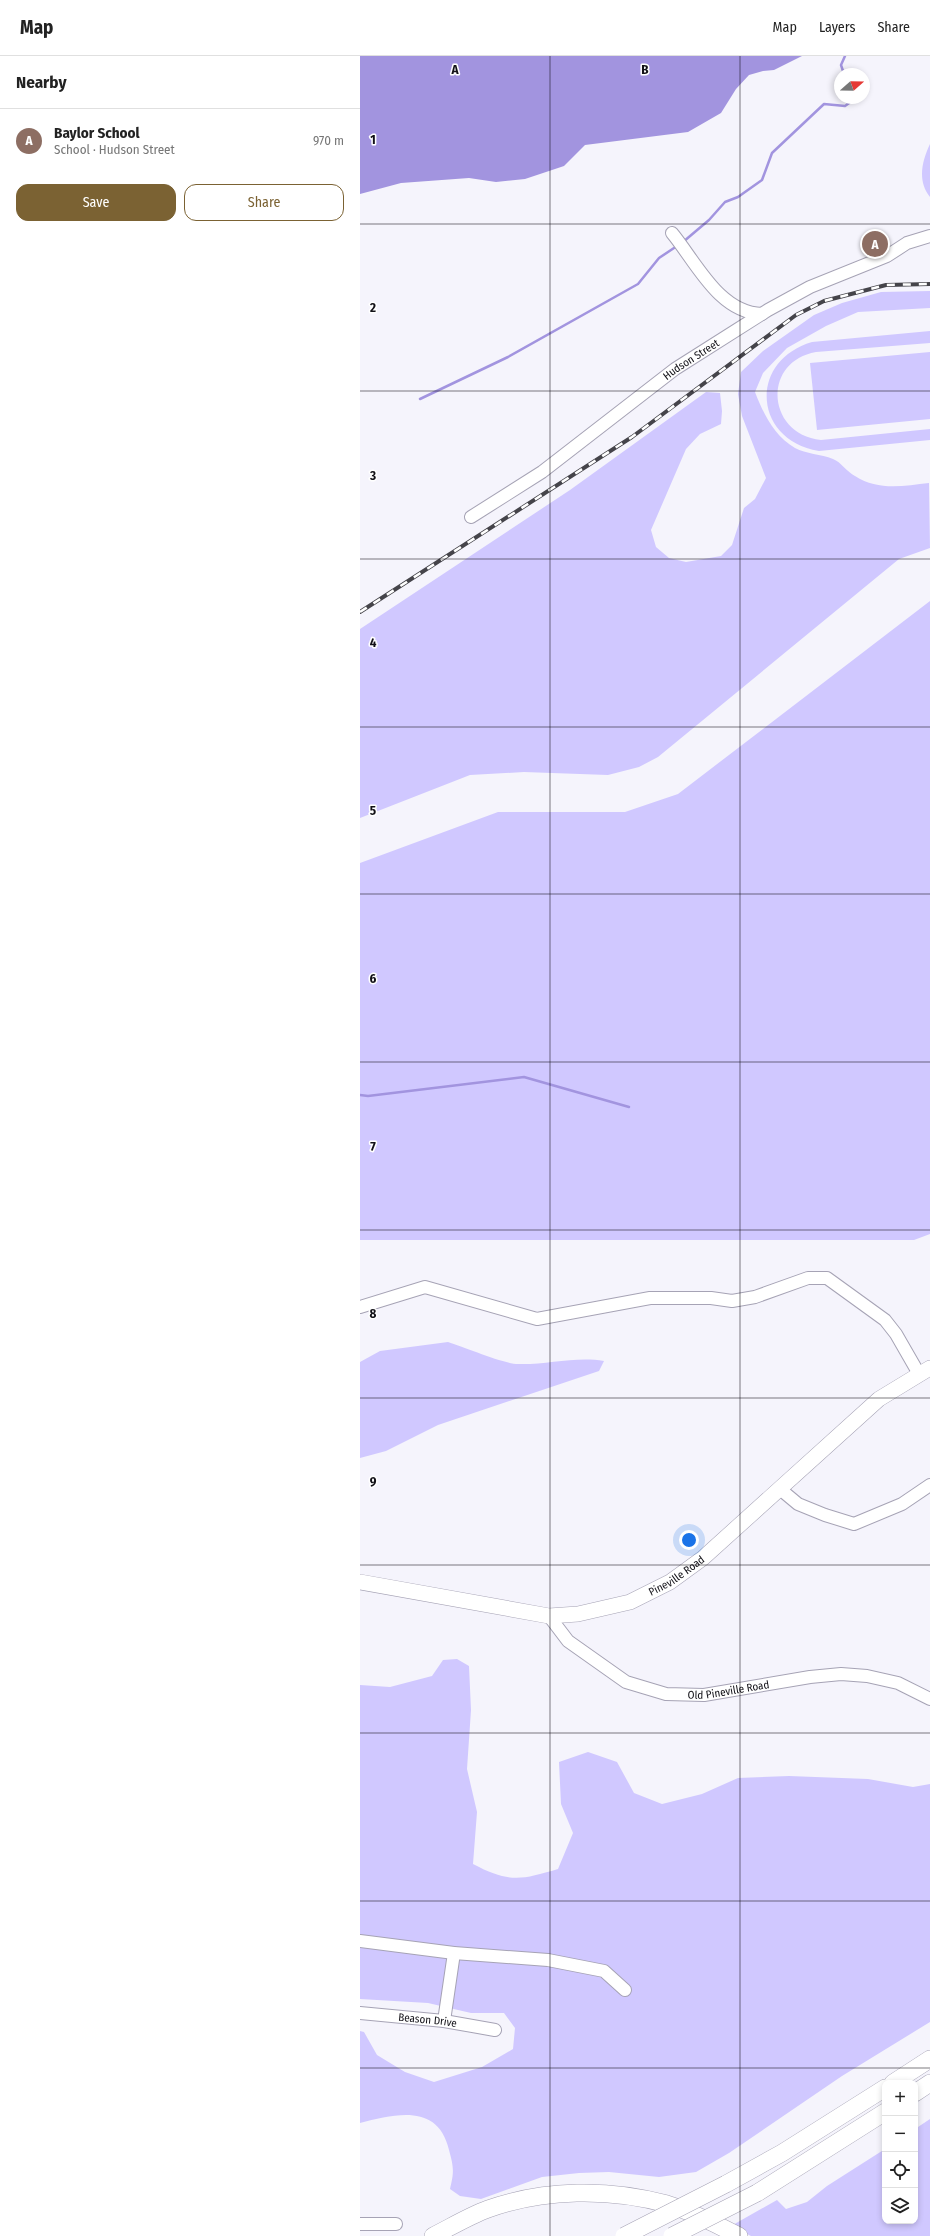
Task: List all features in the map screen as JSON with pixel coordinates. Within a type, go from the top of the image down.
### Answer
[{"type":"highway","points":[[898,2080],[930,2059]]},
{"type":"highway","points":[[918,2090],[930,2083]]},
{"type":"highway","points":[[624,2236],[726,2184],[782,2153],[882,2090]]},
{"type":"highway","points":[[672,2236],[756,2193],[882,2114]]},
{"type":"highway","points":[[434,2236],[487,2210],[520,2200],[546,2195],[587,2193],[630,2196],[667,2204],[699,2216],[739,2236]]},
{"type":"main road","name":"Pineville Road","points":[[360,1582],[549,1616],[578,1614],[630,1602],[670,1582],[703,1558],[880,1399],[924,1371]]},
{"type":"street","points":[[672,232],[718,294],[733,307],[753,314],[762,314]]},
{"type":"street","name":"Hudson Street","points":[[471,517],[542,472],[675,369],[762,314],[810,287],[887,256],[907,243],[930,236]]},
{"type":"street","points":[[360,1307],[425,1287],[537,1319],[650,1298],[710,1298],[732,1301],[755,1297],[808,1278],[827,1278],[885,1320],[924,1371]]},
{"type":"street","points":[[780,1488],[798,1504],[854,1524],[902,1504],[930,1485]]},
{"type":"street","name":"Old Pineville Road","points":[[549,1616],[568,1641],[626,1682],[666,1694],[704,1695],[810,1677],[841,1674],[867,1676],[898,1684],[930,1699]]},
{"type":"street","points":[[360,1941],[454,1953],[548,1960],[604,1971],[625,1990]]},
{"type":"street","points":[[444,2021],[454,1953]]},
{"type":"street","name":"Beason Drive","points":[[360,2013],[444,2021],[495,2030]]},
{"type":"street","points":[[360,2224],[396,2224]]},
{"type":"shaded area","points":[[360,56],[802,56],[774,70],[749,75],[736,89],[721,113],[688,132],[585,145],[564,166],[525,179],[496,182],[469,178],[401,183],[360,194]]},
{"type":"shaded area","points":[[930,144],[930,197],[923,184],[922,171]]},
{"type":"shaded area","points":[[930,291],[930,308],[858,312],[826,326],[787,348],[763,373],[755,392],[775,431],[795,448],[804,452],[833,459],[839,462],[852,474],[873,484],[891,486],[929,483],[930,548],[899,559],[658,757],[639,767],[608,775],[524,772],[470,775],[360,818],[360,629],[570,490],[706,392],[720,393],[722,411],[721,424],[700,434],[686,449],[651,530],[656,547],[669,558],[686,562],[721,556],[732,545],[744,508],[755,499],[766,478],[742,416],[738,394],[741,372],[763,351],[814,315],[842,303],[881,292]]},
{"type":"shaded area","points":[[930,331],[930,343],[816,352],[798,358],[786,369],[779,383],[778,398],[781,413],[790,426],[803,435],[821,440],[930,429],[930,440],[819,451],[797,444],[781,432],[771,417],[767,400],[769,382],[777,366],[791,352],[812,342]]},
{"type":"shaded area","points":[[930,352],[930,419],[817,430],[810,363]]},
{"type":"shaded area","points":[[930,601],[930,1234],[914,1240],[360,1240],[360,863],[498,812],[625,812],[678,794]]},
{"type":"shaded area","points":[[448,1342],[494,1358],[518,1364],[572,1360],[604,1361],[599,1371],[438,1425],[386,1451],[360,1458],[360,1362],[380,1351]]},
{"type":"shaded area","points":[[457,1659],[469,1666],[471,1710],[467,1769],[477,1812],[473,1864],[506,1877],[515,1878],[534,1876],[558,1869],[573,1833],[561,1804],[559,1762],[588,1752],[617,1762],[634,1793],[662,1804],[702,1794],[738,1778],[789,1776],[868,1779],[913,1787],[930,1784],[930,2022],[842,2076],[729,2153],[696,2172],[659,2177],[609,2172],[579,2173],[542,2177],[481,2199],[460,2196],[450,2189],[453,2174],[452,2161],[443,2135],[436,2125],[425,2118],[401,2115],[360,2123],[360,2031],[364,2032],[377,2055],[405,2072],[434,2082],[482,2067],[513,2049],[515,2028],[504,2013],[471,2013],[428,2003],[360,1999],[360,1685],[390,1687],[432,1676],[443,1660]]},
{"type":"shaded area","points":[[930,2119],[930,2236],[751,2236],[731,2226],[777,2200],[786,2209],[807,2202],[827,2186],[882,2151],[882,2224],[918,2224],[918,2127]]},
{"type":"waterway","points":[[842,68],[841,65],[845,56]]},
{"type":"waterway","points":[[683,242],[709,220],[725,202],[738,197],[762,180],[772,153],[824,104],[845,106],[848,104]]},
{"type":"waterway","points":[[420,399],[508,357],[638,284],[659,258],[677,246]]},
{"type":"waterway","points":[[360,1095],[368,1096],[524,1077],[629,1107]]},
{"type":"railway","points":[[360,612],[632,437],[796,315],[824,301],[886,285],[930,284]]},
{"type":"place","name":"Baylor School","points":[[875,244]]}]
